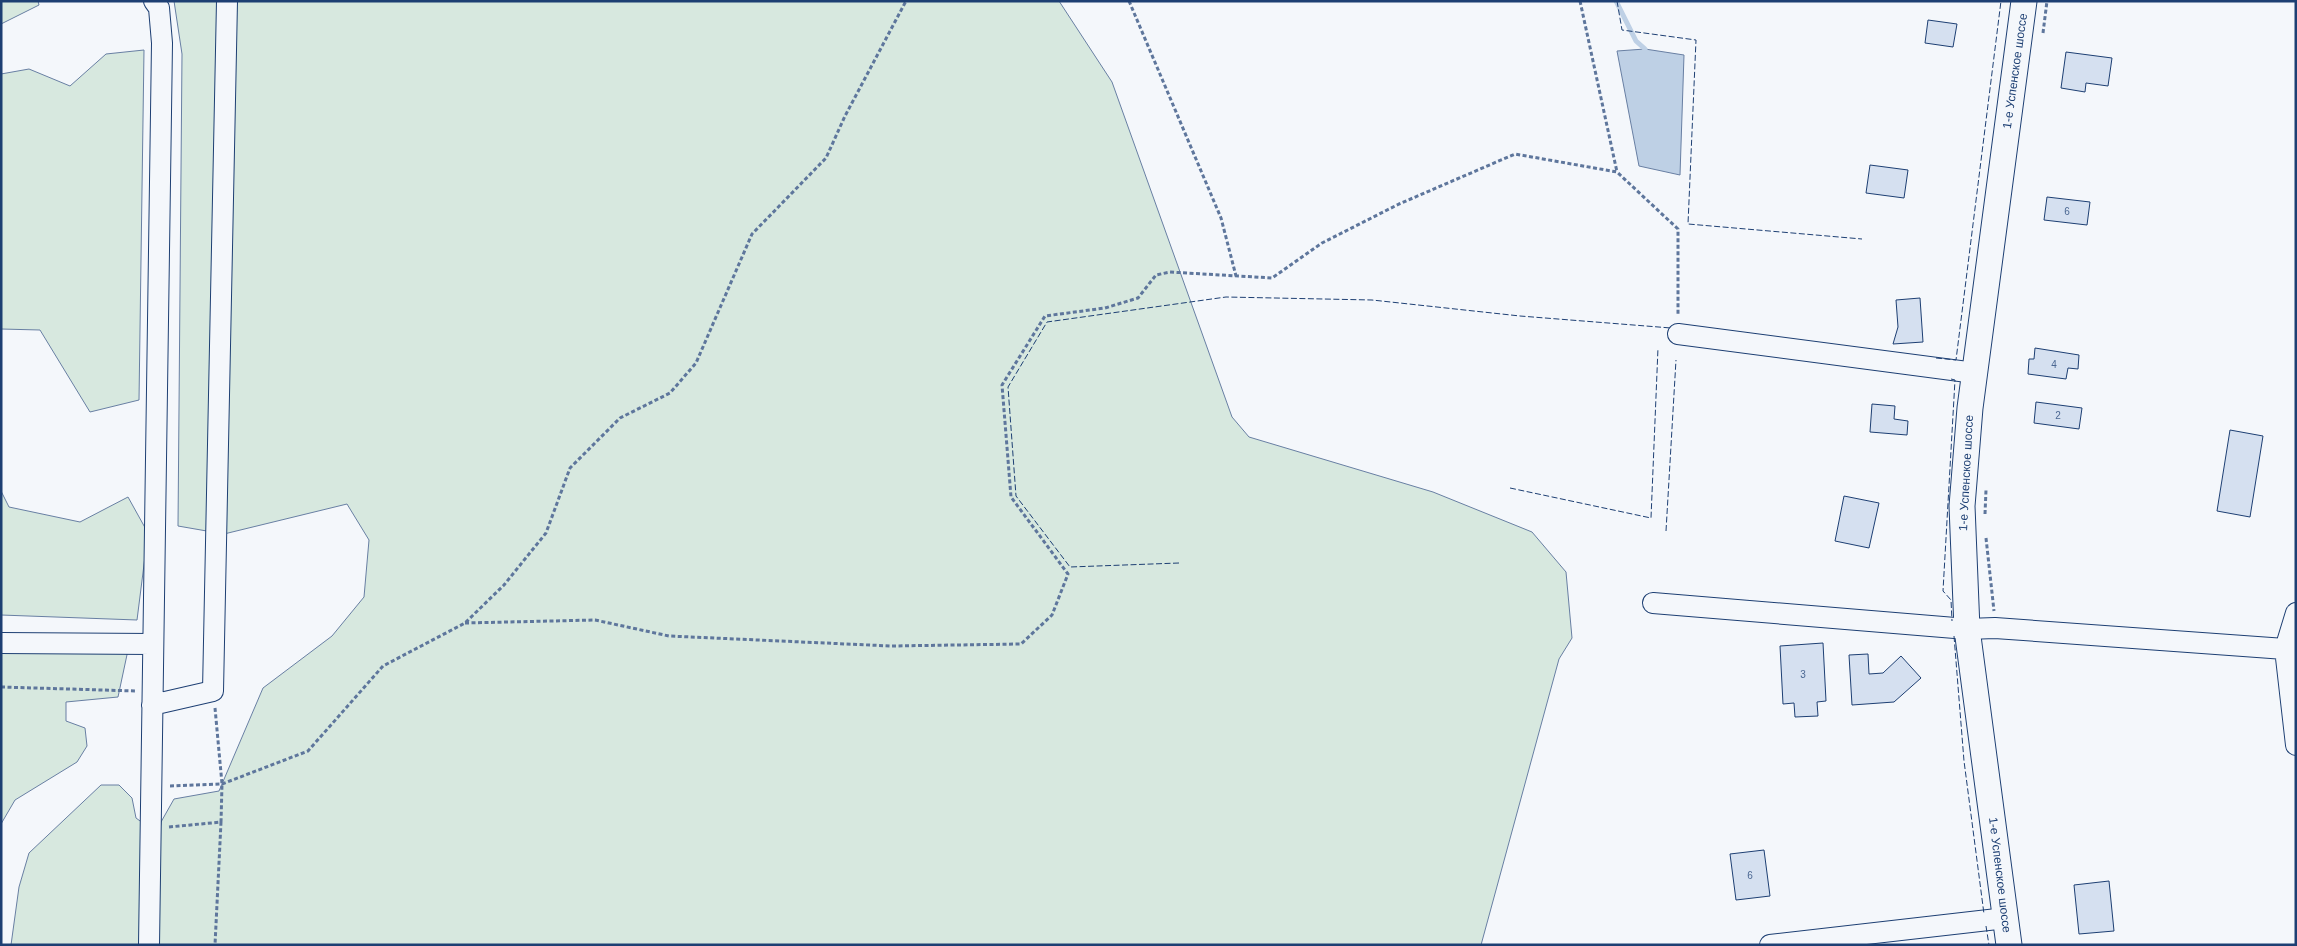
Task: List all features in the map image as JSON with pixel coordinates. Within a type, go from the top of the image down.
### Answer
[{"type":"main road","name":"1-е Успенское шоссе","points":[[2009,945],[1967,629],[1962,506],[1974,373],[2024,1]]},
{"type":"street","points":[[149,945],[162,43],[159,8],[154,1]]},
{"type":"street","points":[[152,698],[213,691],[227,1]]},
{"type":"street","points":[[1678,334],[1974,373]]},
{"type":"street","points":[[1653,603],[1967,629],[1995,628],[2285,649]]},
{"type":"street","points":[[2296,613],[2285,649],[2296,745]]},
{"type":"street","points":[[1,643],[152,644]]},
{"type":"street","points":[[1770,945],[2006,918]]},
{"type":"path","points":[[152,787],[222,784],[308,751],[383,666],[465,623],[504,585],[546,533],[570,468],[620,418],[670,393],[696,364],[752,234],[826,158],[845,116],[906,1]]},
{"type":"path","points":[[1129,1],[1221,218],[1236,276]]},
{"type":"path","points":[[1580,1],[1617,172]]},
{"type":"path","points":[[2042,40],[2048,1]]},
{"type":"path","points":[[465,623],[595,620],[669,636],[891,646],[1021,644],[1052,615],[1068,574],[1011,496],[1002,385],[1045,316],[1105,308],[1138,298],[1156,275],[1170,272],[1272,278],[1322,243],[1399,204],[1516,154],[1617,172],[1678,229],[1678,334]]},
{"type":"path","points":[[1985,523],[1986,484]]},
{"type":"path","points":[[1986,533],[1995,628]]},
{"type":"path","points":[[1,687],[152,698]]},
{"type":"path","points":[[213,691],[222,784],[215,945]]},
{"type":"path","points":[[151,829],[221,822]]},
{"type":"shaded area","points":[[1,1],[38,1],[39,5],[1,24]]},
{"type":"shaded area","points":[[174,1],[1059,1],[1112,82],[1232,417],[1249,437],[1433,492],[1532,532],[1566,572],[1572,638],[1559,659],[1481,945],[11,945],[19,887],[29,853],[101,785],[119,785],[132,798],[136,818],[151,829],[156,866],[161,822],[174,799],[219,791],[263,688],[332,636],[364,597],[369,540],[347,504],[224,534],[178,526],[182,54]]},
{"type":"shaded area","points":[[144,50],[139,400],[90,412],[40,330],[1,329],[1,74],[29,69],[70,86],[106,54]]},
{"type":"shaded area","points":[[1,491],[9,507],[80,522],[128,497],[148,533],[137,620],[1,615]]},
{"type":"shaded area","points":[[1,644],[128,650],[118,697],[66,702],[66,721],[85,728],[87,746],[77,762],[15,800],[1,824]]},
{"type":"water","points":[[1645,49],[1684,55],[1680,175],[1639,166],[1617,51]]},
{"type":"building","points":[[1928,20],[1957,24],[1953,47],[1925,43]]},
{"type":"building","points":[[2066,52],[2112,58],[2108,86],[2086,83],[2085,92],[2061,88]]},
{"type":"building","points":[[1870,165],[1908,170],[1904,198],[1866,193]]},
{"type":"building","points":[[2047,197],[2090,202],[2087,225],[2044,220]]},
{"type":"building","points":[[1920,298],[1923,342],[1893,344],[1898,327],[1896,300]]},
{"type":"building","points":[[2035,348],[2079,355],[2078,369],[2068,368],[2066,379],[2028,374],[2029,359],[2034,359]]},
{"type":"building","points":[[2036,402],[2082,408],[2079,429],[2034,423]]},
{"type":"building","points":[[1872,404],[1895,406],[1894,419],[1908,421],[1907,435],[1870,432]]},
{"type":"building","points":[[2230,430],[2263,436],[2250,517],[2217,511]]},
{"type":"building","points":[[1844,496],[1879,503],[1869,548],[1835,541]]},
{"type":"building","points":[[1823,643],[1826,701],[1817,702],[1818,716],[1795,717],[1794,703],[1783,704],[1780,646]]},
{"type":"building","points":[[1868,654],[1869,674],[1883,673],[1901,656],[1921,678],[1894,702],[1852,705],[1849,655]]},
{"type":"building","points":[[1764,850],[1770,896],[1736,900],[1730,854]]},
{"type":"building","points":[[2109,881],[2114,931],[2079,934],[2074,885]]},
{"type":"waterway","points":[[1616,1],[1636,41],[1645,49]]},
{"type":"fence","points":[[1617,1],[1622,30],[1696,40],[1688,224],[1862,239]]},
{"type":"fence","points":[[1936,358],[1956,360],[2001,1]]},
{"type":"fence","points":[[1179,563],[1070,567],[1016,496],[1008,387],[1047,322],[1226,297],[1372,300],[1520,316],[1671,328]]},
{"type":"fence","points":[[1510,488],[1651,518],[1658,348]]},
{"type":"fence","points":[[1666,531],[1676,360]]},
{"type":"fence","points":[[1951,379],[1955,380],[1943,591],[1951,600],[1952,621]]},
{"type":"fence","points":[[1954,636],[1964,761],[1984,914]]},
{"type":"fence","points":[[1986,926],[1989,945]]}]
